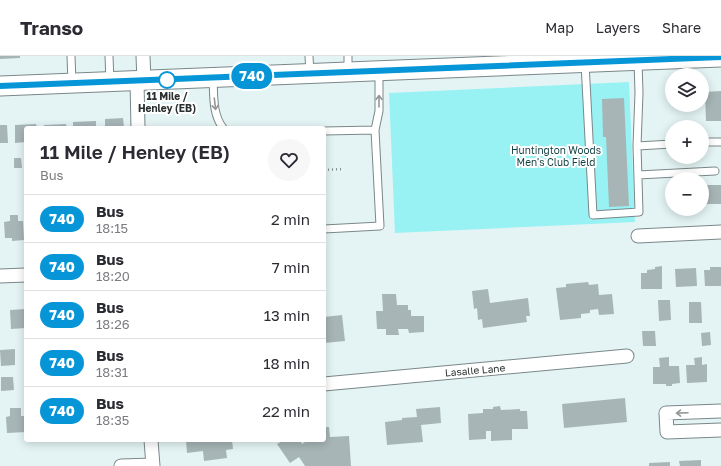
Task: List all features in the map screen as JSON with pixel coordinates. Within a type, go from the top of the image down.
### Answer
[{"type":"main road","points":[[0,86],[213,78],[310,65],[348,64],[378,71],[438,65],[517,61],[585,62],[721,57]]},
{"type":"street","points":[[138,126],[140,81],[143,56]]},
{"type":"street","points":[[638,236],[721,232]]},
{"type":"street","points":[[0,276],[24,275]]},
{"type":"street","name":"Lasalle Lane","points":[[326,384],[627,356]]},
{"type":"street","points":[[721,411],[666,413],[667,432],[721,430]]},
{"type":"street","points":[[121,466],[153,465],[152,442]]},
{"type":"lane","points":[[71,56],[72,84]]},
{"type":"lane","points":[[109,56],[110,82]]},
{"type":"lane","points":[[585,62],[593,215],[639,212],[637,146],[640,93],[638,60]]},
{"type":"lane","points":[[326,229],[380,226],[375,130],[380,111],[378,71]]},
{"type":"lane","points":[[213,78],[215,111],[222,126]]},
{"type":"lane","points":[[326,131],[375,130]]},
{"type":"lane","points":[[709,142],[721,142]]},
{"type":"lane","points":[[637,146],[665,144]]},
{"type":"lane","points":[[638,175],[715,171]]},
{"type":"path","points":[[326,170],[343,169]]},
{"type":"green space","name":"Huntington Woods Men's Club Field","points":[[629,82],[635,222],[395,233],[389,93]]},
{"type":"building","points":[[0,56],[20,56],[20,58],[0,59]]},
{"type":"building","points":[[721,91],[721,121],[706,120],[706,112],[709,112],[709,92]]},
{"type":"building","points":[[624,98],[629,206],[609,207],[606,137],[603,137],[602,99]]},
{"type":"building","points":[[123,118],[124,126],[105,126],[105,119]]},
{"type":"building","points":[[96,121],[96,126],[73,126],[73,122]]},
{"type":"building","points":[[36,124],[36,126],[24,126],[24,142],[15,143],[15,125]]},
{"type":"building","points":[[66,124],[66,126],[44,126]]},
{"type":"building","points":[[0,125],[7,125],[8,143],[0,143]]},
{"type":"building","points":[[14,158],[21,158],[22,168],[14,168]]},
{"type":"building","points":[[709,185],[721,185],[721,204],[709,204]]},
{"type":"building","points":[[10,215],[18,215],[18,221],[23,221],[24,240],[12,241],[12,238],[5,238],[4,222],[10,221]]},
{"type":"building","points":[[662,266],[662,289],[641,289],[641,273],[647,273],[647,270]]},
{"type":"building","points":[[710,267],[721,267],[721,286],[705,286],[704,270],[710,270]]},
{"type":"building","points":[[696,268],[697,286],[676,287],[675,269]]},
{"type":"building","points":[[588,282],[589,285],[598,284],[599,295],[612,294],[614,314],[599,315],[598,309],[590,310],[590,313],[581,314],[581,318],[560,320],[556,288],[566,287],[566,284]]},
{"type":"building","points":[[488,289],[490,303],[528,298],[530,316],[526,316],[527,322],[483,328],[482,319],[478,320],[477,308],[474,309],[472,291]]},
{"type":"building","points":[[382,294],[396,294],[397,305],[408,305],[408,310],[411,310],[411,316],[424,316],[424,332],[409,333],[408,329],[398,329],[399,335],[386,335],[386,329],[377,329],[376,311],[383,311]]},
{"type":"building","points":[[658,300],[670,300],[671,320],[659,321]]},
{"type":"building","points":[[689,302],[701,302],[702,323],[689,323]]},
{"type":"building","points":[[24,309],[24,328],[11,329],[10,310]]},
{"type":"building","points":[[342,315],[345,341],[326,343],[326,317]]},
{"type":"building","points":[[642,331],[655,331],[656,346],[643,346]]},
{"type":"building","points":[[710,332],[711,345],[702,346],[701,333]]},
{"type":"building","points":[[15,349],[15,365],[1,366],[0,350]]},
{"type":"building","points":[[669,357],[669,366],[679,366],[680,383],[672,384],[672,386],[666,386],[666,384],[653,384],[653,367],[660,367],[659,358]]},
{"type":"building","points":[[702,357],[702,365],[707,364],[707,382],[687,383],[686,365],[695,365],[694,358]]},
{"type":"building","points":[[1,377],[13,377],[14,390],[1,391]]},
{"type":"building","points":[[625,398],[627,422],[564,428],[562,404]]},
{"type":"building","points":[[500,406],[501,410],[520,409],[520,411],[527,411],[528,429],[512,429],[512,440],[491,441],[491,431],[486,431],[486,439],[469,440],[468,414],[483,413],[483,409],[493,409],[493,407]]},
{"type":"building","points":[[440,407],[441,423],[421,425],[423,442],[387,445],[385,422],[402,420],[402,418],[417,417],[416,409]]},
{"type":"building","points":[[10,408],[21,408],[21,416],[24,416],[24,432],[7,433],[6,417],[10,416]]},
{"type":"building","points":[[326,427],[329,427],[330,437],[349,436],[351,466],[305,466],[299,457],[290,463],[277,444],[280,442],[301,442],[302,444],[305,442],[326,442]]},
{"type":"building","points":[[186,442],[232,442],[233,449],[226,450],[227,458],[204,461],[203,451],[187,453]]},
{"type":"building","points":[[701,460],[701,466],[680,466],[679,461]]},
{"type":"building","points":[[670,462],[670,466],[649,466],[649,463]]},
{"type":"bus line","name":"740","points":[[0,86],[721,57]]},
{"type":"place","name":"11 Mile / Henley (EB)","points":[[167,80]]}]
